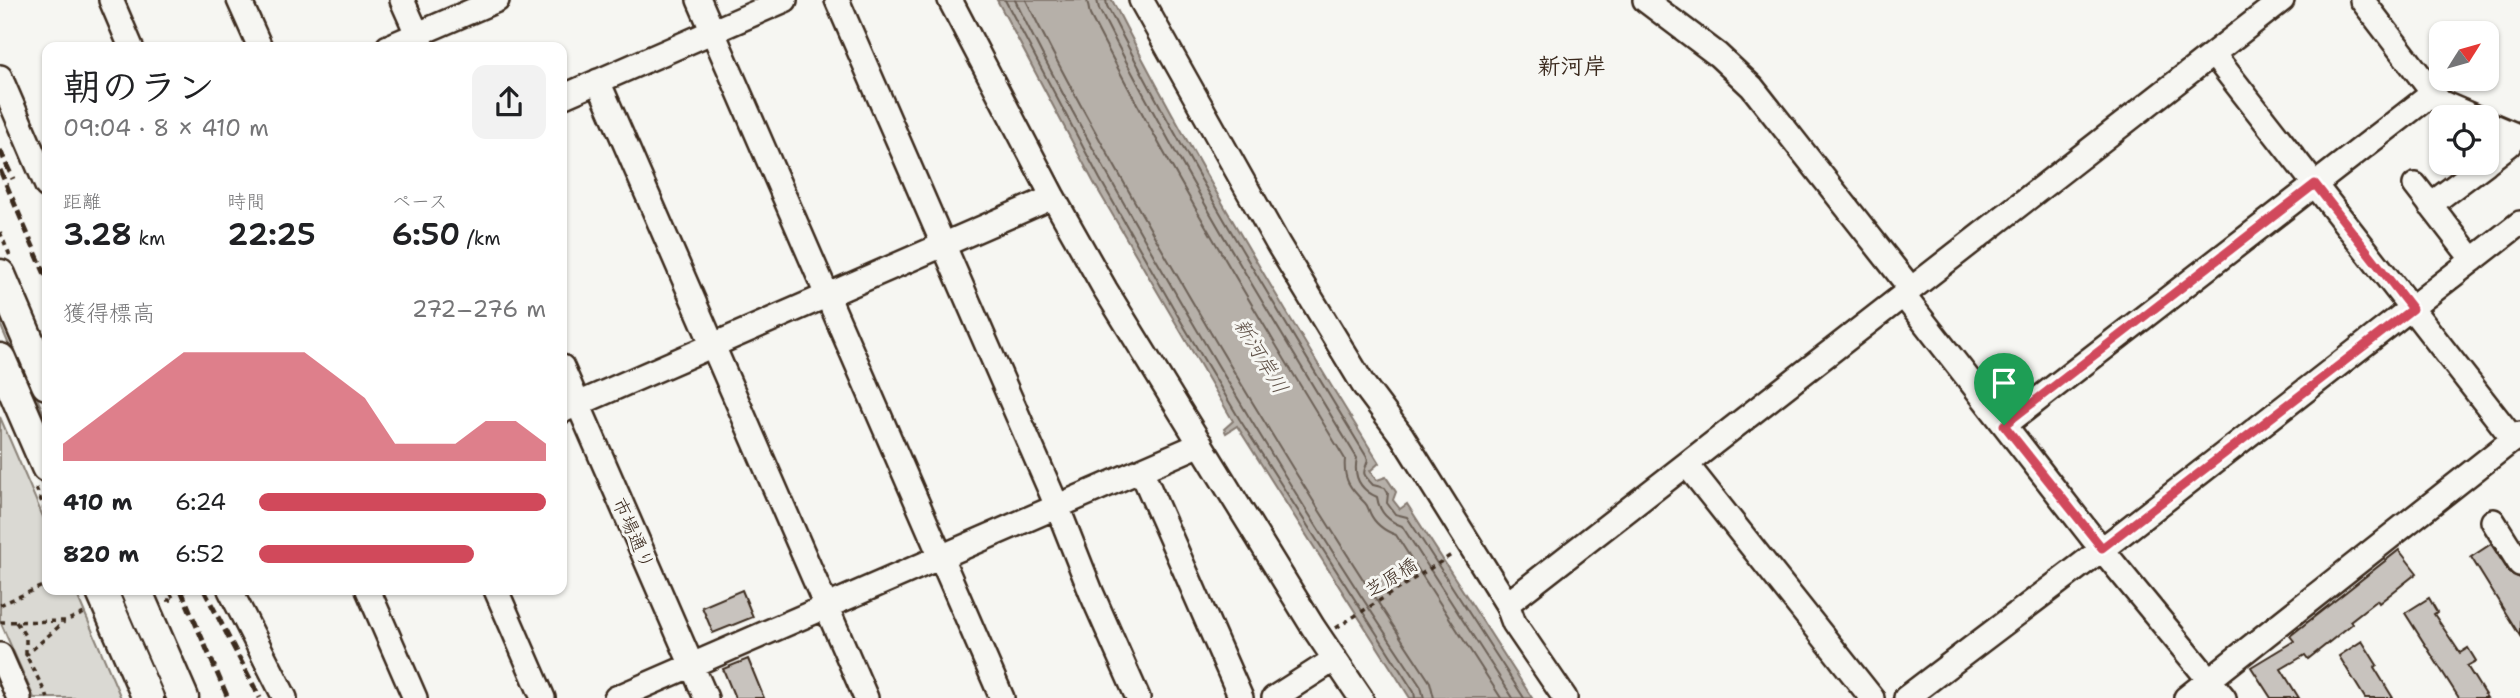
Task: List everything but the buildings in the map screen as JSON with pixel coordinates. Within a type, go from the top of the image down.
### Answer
[{"type":"main road","points":[[0,275],[42,372]]},
{"type":"main road","points":[[0,359],[42,456]]},
{"type":"main road","points":[[138,595],[183,698]]},
{"type":"main road","points":[[95,601],[148,698]]},
{"type":"street","points":[[111,0],[129,42]]},
{"type":"street","points":[[239,0],[258,42]]},
{"type":"street","points":[[402,0],[420,41],[497,0]]},
{"type":"street","points":[[699,0],[1002,698]]},
{"type":"street","points":[[567,95],[785,0]]},
{"type":"street","points":[[837,0],[1138,698]]},
{"type":"street","points":[[950,0],[1105,289],[1313,627],[1361,698]]},
{"type":"street","points":[[1141,0],[1285,256],[1363,384],[1402,436],[1507,604],[1514,623],[1564,698]]},
{"type":"street","points":[[1645,0],[1718,55],[1752,87],[2004,425],[2224,698]]},
{"type":"street","points":[[1507,604],[2282,0]]},
{"type":"street","points":[[2362,0],[2440,102],[2447,105]]},
{"type":"street","points":[[2186,698],[2517,437],[2412,309],[2213,54]]},
{"type":"street","points":[[0,77],[42,174]]},
{"type":"street","points":[[598,81],[866,698]]},
{"type":"street","points":[[2004,425],[2433,93]]},
{"type":"street","points":[[2499,128],[2517,136],[2499,153]]},
{"type":"street","points":[[2430,205],[2469,175]]},
{"type":"street","points":[[2415,185],[2473,260]]},
{"type":"street","points":[[570,407],[1054,197]]},
{"type":"street","points":[[1906,698],[2520,223]]},
{"type":"street","name":"市場通り","points":[[570,407],[706,698]]},
{"type":"street","points":[[616,698],[1201,444]]},
{"type":"street","points":[[1687,465],[1872,698]]},
{"type":"street","points":[[1142,470],[1241,698]]},
{"type":"street","points":[[2493,521],[2520,564]]},
{"type":"street","points":[[233,595],[285,698]]},
{"type":"street","points":[[370,595],[415,698]]},
{"type":"street","points":[[498,595],[543,698]]},
{"type":"street","points":[[1274,698],[1335,659]]},
{"type":"street","points":[[3,661],[19,698]]},
{"type":"path","name":"芝原橋","points":[[1335,628],[1461,549]]},
{"type":"path","points":[[0,605],[42,586]]},
{"type":"path","points":[[165,595],[168,601],[174,600],[172,595]]},
{"type":"path","points":[[3,661],[26,655],[65,621],[95,601]]},
{"type":"path","points":[[0,622],[65,621]]},
{"type":"path","points":[[16,622],[26,637],[26,655],[48,698]]},
{"type":"shaded area","points":[[0,312],[42,409],[42,421],[0,324]]},
{"type":"shaded area","points":[[0,417],[42,514],[42,595],[77,595],[121,698],[34,698],[0,621]]},
{"type":"shaded area","points":[[117,595],[122,595],[167,698],[162,698]]},
{"type":"water","name":"新河岸川","points":[[997,0],[1112,0],[1241,234],[1379,463],[1370,471],[1377,480],[1386,477],[1396,492],[1393,500],[1400,509],[1407,504],[1532,698],[1410,698],[1237,426],[1226,433],[1224,429],[1233,421],[1094,183]]},
{"type":"railway","points":[[0,150],[13,179]]},
{"type":"railway","points":[[0,170],[42,267]]},
{"type":"railway","points":[[183,595],[228,698]]},
{"type":"railway","points":[[207,595],[260,698]]},
{"type":"district","name":"新河岸","points":[[1572,66]]},
{"type":"route","points":[[2315,184],[2412,309],[2102,548],[2004,425],[2315,184]]}]
